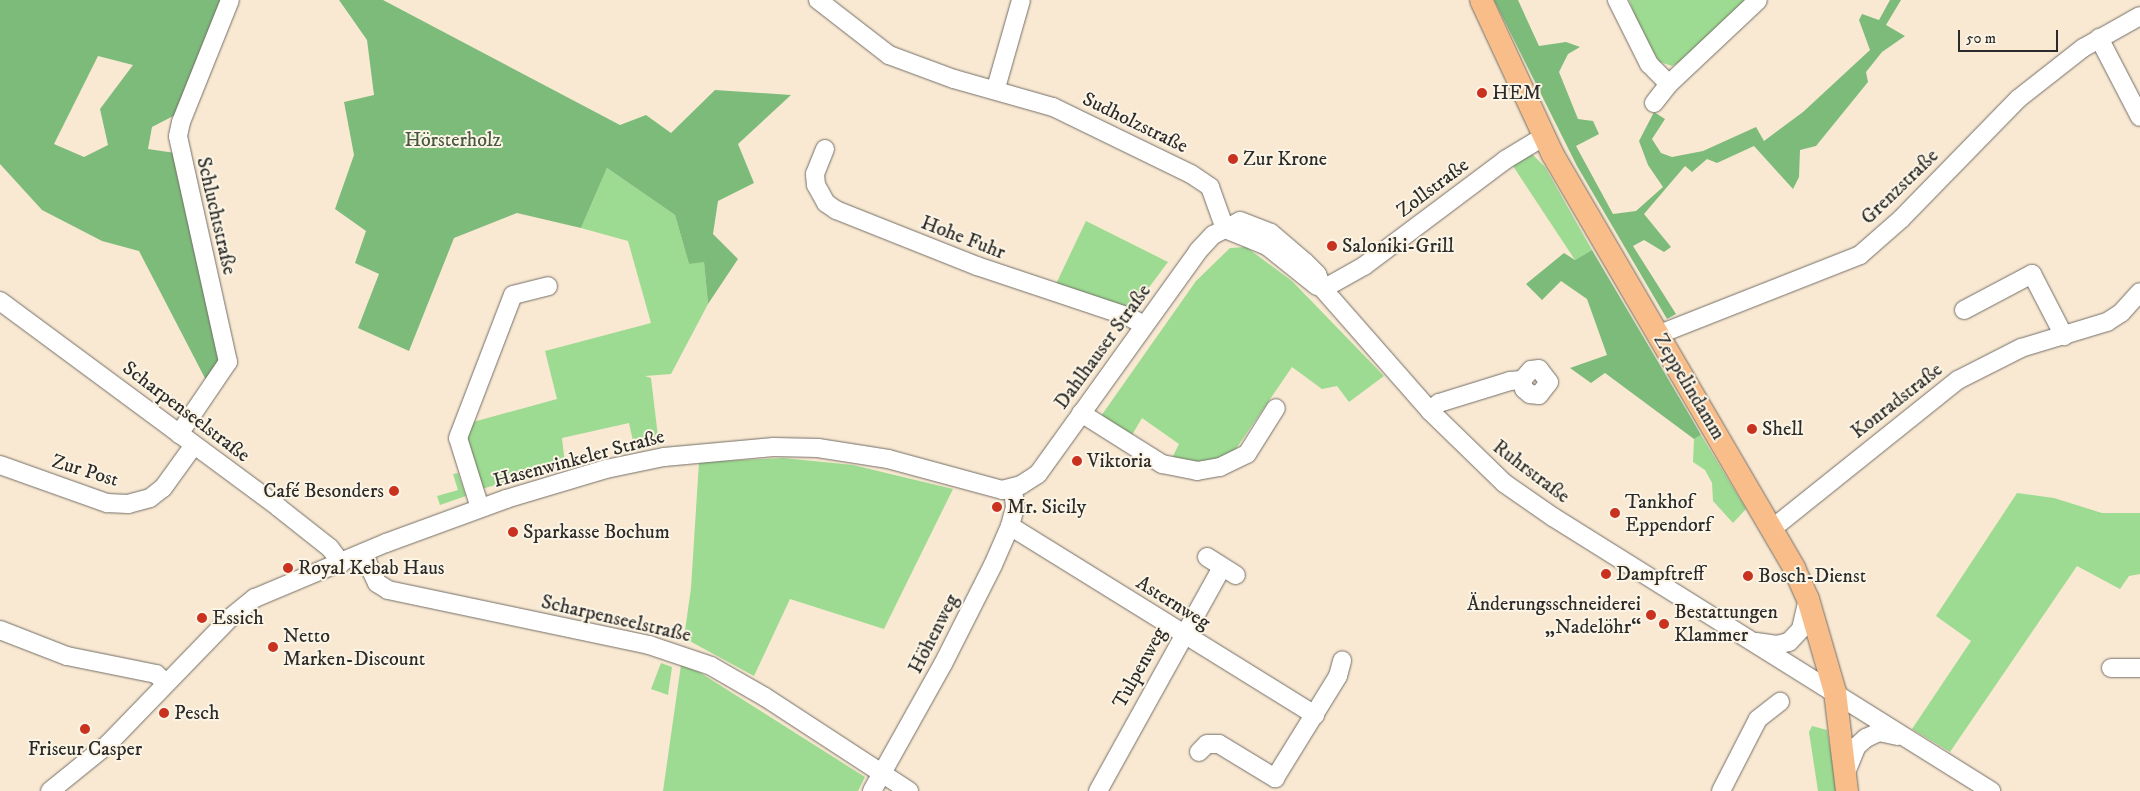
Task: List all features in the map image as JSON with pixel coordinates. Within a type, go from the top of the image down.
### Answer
[{"type":"main road","name":"Zeppelindamm","points":[[1481,0],[1544,137],[1657,335],[1773,528],[1808,599],[1835,692],[1846,783]]},
{"type":"street","name":"Schluchtstraße","points":[[179,434],[228,362],[178,136],[181,122],[230,0]]},
{"type":"street","name":"Sudholzstraße","points":[[818,0],[889,55],[954,79],[996,88],[1053,107],[1191,174],[1210,187],[1225,228]]},
{"type":"street","points":[[996,88],[1021,0]]},
{"type":"street","points":[[1616,0],[1649,64],[1669,84]]},
{"type":"street","points":[[1654,103],[1669,84],[1758,0]]},
{"type":"street","name":"Grenzstraße","points":[[1657,335],[1860,255],[1901,219],[2018,99],[2099,38],[2140,16]]},
{"type":"street","points":[[2099,38],[2140,117]]},
{"type":"street","name":"Zollstraße","points":[[1323,289],[1364,266],[1505,160],[1544,137]]},
{"type":"street","name":"Hohe Fuhr","points":[[825,149],[816,174],[816,185],[826,203],[836,210],[976,266],[1129,317],[1144,325]]},
{"type":"street","name":"Ruhrstraße","points":[[1225,228],[1262,242],[1308,282],[1323,289],[1430,411],[1479,461],[1534,504],[1835,692],[1899,736],[1991,791]]},
{"type":"street","name":"Dahlhauser Straße","points":[[1013,489],[1038,474],[1198,251],[1213,235],[1225,228]]},
{"type":"street","points":[[1964,310],[2032,274],[2064,336]]},
{"type":"street","name":"Hasenwinkeler Straße","points":[[480,508],[458,438],[513,295],[548,286]]},
{"type":"street","name":"Konradstraße","points":[[1773,528],[1958,380],[2021,348],[2107,322],[2140,292]]},
{"type":"street","name":"Scharpenseelstraße","points":[[0,301],[330,548],[341,563]]},
{"type":"street","points":[[1430,411],[1439,403],[1522,380]]},
{"type":"street","points":[[1081,413],[1162,464],[1197,471],[1220,467],[1247,454],[1276,408]]},
{"type":"street","name":"Zur Post","points":[[0,465],[107,504],[128,504],[150,498],[163,488],[194,445]]},
{"type":"street","name":"Hasenwinkeler Straße","points":[[50,791],[108,744],[241,607],[271,591],[480,508],[643,461],[696,452],[774,446],[818,448],[888,458],[984,486],[1013,489]]},
{"type":"street","name":"Höhenweg","points":[[872,791],[943,664],[1010,526],[1015,507],[1013,489]]},
{"type":"street","name":"Asternweg","points":[[1010,526],[1315,715]]},
{"type":"street","name":"Scharpenseelstraße","points":[[363,553],[377,583],[388,590],[649,644],[711,666],[765,697],[910,791]]},
{"type":"street","name":"Tulpenweg","points":[[1098,791],[1183,634],[1229,571],[1207,557]]},
{"type":"street","name":"Ruhrstraße","points":[[1754,642],[1777,646],[1790,642],[1801,629],[1808,599]]},
{"type":"street","points":[[0,630],[68,656],[156,674],[166,683]]},
{"type":"street","points":[[1199,752],[1209,743],[1219,744],[1275,778],[1338,676],[1342,660]]},
{"type":"street","points":[[2111,668],[2140,668]]},
{"type":"street","points":[[1721,791],[1758,719],[1780,702]]},
{"type":"street","name":"Ruhrstraße","points":[[1846,783],[1857,746],[1866,738],[1879,732],[1899,736]]},
{"type":"green space","points":[[0,0],[223,0],[179,113],[152,127],[148,149],[175,153],[222,355],[208,384],[139,251],[102,241],[42,210],[0,164]],"holes":[[[98,56],[133,65],[100,109],[108,145],[84,157],[54,144]]]},
{"type":"green space","name":"Hörsterholz","points":[[339,0],[383,0],[620,125],[646,115],[671,133],[715,90],[791,95],[738,144],[754,183],[718,201],[713,234],[738,259],[708,304],[704,262],[689,264],[675,215],[607,168],[581,228],[517,213],[454,238],[409,351],[358,328],[379,274],[355,263],[366,231],[335,209],[354,155],[344,102],[374,95],[367,40]]},
{"type":"green space","points":[[1494,0],[1518,0],[1539,46],[1566,42],[1580,47],[1568,54],[1559,72],[1578,119],[1593,121],[1599,134],[1576,146],[1613,214],[1636,211],[1663,187],[1648,165],[1639,141],[1654,112],[1665,119],[1652,139],[1661,153],[1672,157],[1703,151],[1756,127],[1764,141],[1803,112],[1870,50],[1859,20],[1862,14],[1879,20],[1890,0],[1901,0],[1886,25],[1905,36],[1882,52],[1866,72],[1868,82],[1816,146],[1800,150],[1799,177],[1793,189],[1754,146],[1717,163],[1707,159],[1692,172],[1685,166],[1644,214],[1671,247],[1664,252],[1644,240],[1633,246],[1676,314],[1667,319],[1577,166]]},
{"type":"green space","points":[[1629,0],[1750,0],[1683,60],[1672,66],[1660,62],[1644,40]]},
{"type":"green space","points":[[1532,154],[1545,167],[1592,250],[1575,260],[1513,166]]},
{"type":"green space","points":[[607,168],[675,215],[689,264],[704,261],[708,304],[671,374],[645,376],[651,378],[659,445],[635,450],[629,423],[562,438],[565,464],[482,489],[467,439],[473,422],[557,399],[545,351],[651,323],[628,241],[581,228]]},
{"type":"green space","points":[[1086,221],[1168,262],[1135,306],[1130,308],[1055,286]]},
{"type":"green space","points":[[1246,247],[1292,281],[1384,376],[1349,402],[1337,386],[1322,389],[1292,367],[1229,459],[1198,464],[1171,460],[1179,444],[1142,418],[1132,435],[1101,416],[1196,281],[1230,248]]},
{"type":"green space","points":[[1592,250],[1701,435],[1694,439],[1605,373],[1591,383],[1570,368],[1607,355],[1587,299],[1561,281],[1542,300],[1526,284],[1564,253],[1575,260]]},
{"type":"green space","points":[[1701,435],[1746,509],[1733,523],[1713,501],[1712,483],[1705,470],[1693,462],[1694,439]]},
{"type":"green space","points":[[783,458],[853,465],[953,489],[884,629],[790,599],[754,676],[684,638],[691,588],[699,462]]},
{"type":"green space","points":[[458,473],[466,496],[440,505],[437,496],[458,490],[453,474]]},
{"type":"green space","points":[[2017,493],[2054,498],[2102,513],[2140,513],[2140,574],[2129,576],[2120,589],[2077,566],[1950,752],[1912,729],[1971,641],[1936,616]]},
{"type":"green space","points":[[661,663],[672,667],[668,695],[651,689]]},
{"type":"green space","points":[[681,665],[699,672],[865,777],[858,791],[663,791]]},
{"type":"green space","points":[[1812,726],[1827,730],[1837,791],[1818,791],[1809,732]]},
{"type":"place","name":"HEM","points":[[1482,93]]},
{"type":"place","name":"Zur Krone","points":[[1233,159]]},
{"type":"place","name":"Saloniki-Grill","points":[[1332,246]]},
{"type":"place","name":"Shell","points":[[1752,429]]},
{"type":"place","name":"Viktoria","points":[[1077,461]]},
{"type":"place","name":"Café Besonders","points":[[394,491]]},
{"type":"place","name":"Mr. Sicily","points":[[997,507]]},
{"type":"place","name":"Tankhof Eppendorf","points":[[1615,513]]},
{"type":"place","name":"Sparkasse Bochum","points":[[513,532]]},
{"type":"place","name":"Royal Kebab Haus","points":[[288,568]]},
{"type":"place","name":"Dampftreff","points":[[1606,574]]},
{"type":"place","name":"Bosch-Dienst","points":[[1748,576]]},
{"type":"place","name":"Änderungsschneiderei „Nadelöhr“","points":[[1651,615]]},
{"type":"place","name":"Essich","points":[[202,618]]},
{"type":"place","name":"Bestattungen Klammer","points":[[1664,624]]},
{"type":"place","name":"Netto Marken-Discount","points":[[273,647]]},
{"type":"place","name":"Pesch","points":[[164,713]]},
{"type":"place","name":"Friseur Casper","points":[[85,729]]}]
